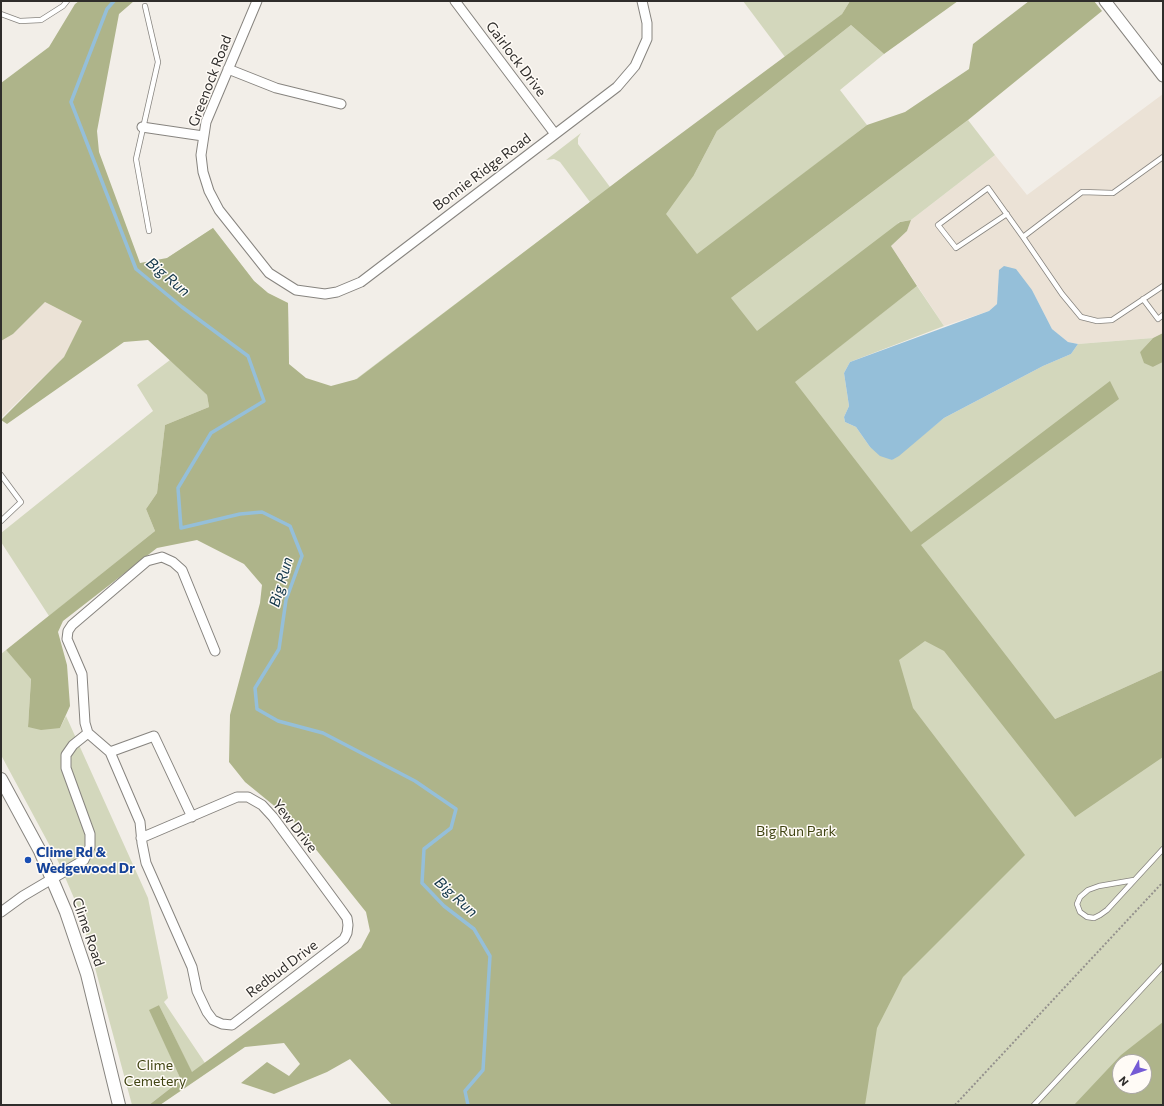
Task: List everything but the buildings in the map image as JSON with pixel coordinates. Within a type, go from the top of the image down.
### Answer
[{"type":"main road","name":"Clime Road","points":[[1,779],[53,878],[73,931],[87,974],[119,1105]]},
{"type":"street","name":"Greenock Road","points":[[257,1],[206,122],[201,155],[203,172],[209,192],[219,210],[269,273],[288,286],[311,293]]},
{"type":"street","name":"Gairlock Drive","points":[[455,1],[556,134]]},
{"type":"street","name":"Bonnie Ridge Road","points":[[311,293],[337,292],[361,282],[617,88],[627,78],[635,66],[646,40],[647,23],[642,1]]},
{"type":"street","points":[[1105,1],[1163,76]]},
{"type":"street","points":[[228,69],[276,88],[342,104]]},
{"type":"street","points":[[142,126],[203,136]]},
{"type":"street","points":[[142,838],[140,822],[110,752],[88,733],[84,723],[82,674],[68,638],[68,631],[72,625],[147,561],[158,557],[173,562],[182,570],[215,651]]},
{"type":"street","points":[[1,912],[53,878],[73,868],[84,860],[90,847],[90,834],[66,768],[66,755],[73,745],[88,733]]},
{"type":"street","points":[[110,752],[154,736],[192,817]]},
{"type":"street","name":"Yew Drive","points":[[142,838],[236,797],[248,797],[262,805],[347,918],[347,933]]},
{"type":"street","name":"Redbud Drive","points":[[142,838],[146,863],[192,967],[197,991],[207,1012],[213,1020],[222,1024],[232,1024],[344,939],[347,933]]},
{"type":"lane","points":[[1,14],[20,21],[40,20],[63,6],[67,1]]},
{"type":"lane","points":[[145,6],[158,62],[142,126],[136,159],[150,230]]},
{"type":"lane","points":[[1023,237],[1082,192],[1113,193],[1163,157]]},
{"type":"lane","points":[[1007,214],[956,248],[938,225],[988,188],[1007,214],[1062,294],[1081,317],[1097,321],[1112,320],[1163,286]]},
{"type":"lane","points":[[1144,299],[1158,319],[1163,315]]},
{"type":"lane","points":[[1,475],[21,502],[1,521]]},
{"type":"lane","points":[[1134,880],[1088,890],[1080,896],[1077,904],[1080,912],[1087,917],[1094,918],[1100,915],[1134,880],[1163,849]]},
{"type":"lane","points":[[1034,1105],[1163,966]]},
{"type":"path","points":[[955,1105],[1163,882]]},
{"type":"shaded area","points":[[1163,94],[1163,333],[1153,338],[1078,344],[1068,342],[1052,329],[1032,290],[999,270],[997,304],[989,311],[944,326],[891,246],[907,231],[911,220],[995,155],[1027,195]]},
{"type":"shaded area","points":[[45,302],[83,321],[64,357],[1,418],[1,341],[13,334]]},
{"type":"green space","name":"Big Run Park","points":[[79,1],[134,1],[119,14],[97,131],[99,152],[140,263],[167,258],[213,228],[254,281],[268,293],[288,303],[289,364],[306,378],[331,386],[357,379],[632,170],[842,14],[850,1],[958,1],[884,54],[851,25],[717,131],[694,175],[666,214],[697,254],[867,125],[905,112],[969,69],[973,44],[1029,1],[1094,1],[1102,11],[968,120],[731,298],[757,331],[900,222],[911,220],[907,231],[891,246],[917,286],[795,382],[911,532],[1110,381],[1119,399],[921,545],[1055,719],[1163,670],[1163,757],[1075,817],[944,651],[925,641],[899,660],[913,708],[1025,855],[903,977],[877,1028],[865,1105],[392,1105],[350,1059],[327,1072],[274,1094],[241,1083],[267,1062],[289,1076],[300,1064],[284,1043],[245,1047],[160,1105],[149,1105],[181,1080],[149,1010],[159,1005],[192,1072],[361,948],[370,931],[366,912],[294,822],[245,782],[229,762],[230,715],[260,603],[262,585],[244,564],[197,540],[157,548],[63,621],[58,632],[67,665],[70,706],[60,728],[41,730],[28,727],[31,679],[6,650],[155,531],[146,509],[157,493],[165,425],[209,407],[207,395],[148,340],[124,342],[7,424],[1,420],[64,357],[82,321],[45,302],[13,334],[1,341],[1,83],[49,47],[75,4]]},
{"type":"green space","points":[[743,1],[850,1],[842,14],[785,57]]},
{"type":"green space","name":"Big Run Park","points":[[851,25],[884,54],[840,90],[867,125],[698,255],[731,298],[968,120],[995,155],[911,220],[899,222],[795,381],[917,286],[944,326],[850,362],[844,373],[849,406],[844,417],[845,422],[856,427],[870,447],[892,460],[944,418],[1043,366],[1071,354],[1078,344],[1153,338],[1140,352],[1153,367],[1163,362],[1163,670],[1055,719],[1163,749],[1163,1105],[448,1105],[522,829],[227,355],[126,285],[213,228],[254,281],[268,293],[288,303],[290,429],[590,202],[560,162],[554,159],[546,160],[581,133],[578,138],[578,144],[610,187],[632,170],[694,175],[717,131]]},
{"type":"green space","points":[[1163,333],[1163,362],[1153,367],[1144,363],[1140,352],[1153,338]]},
{"type":"green space","points":[[170,360],[207,395],[209,407],[165,425],[157,493],[146,509],[155,531],[49,616],[1,542],[1,533],[153,411],[137,385]]},
{"type":"green space","name":"Clime Cemetery","points":[[6,650],[31,678],[28,727],[60,728],[66,716],[148,898],[168,998],[164,1002],[205,1063],[192,1073],[159,1005],[150,1010],[181,1080],[149,1105],[132,1105],[80,912],[58,861],[1,755],[1,654]]},
{"type":"green space","points":[[1163,1022],[1163,1105],[1074,1105],[1112,1065],[1112,1094],[1152,1094],[1152,1054],[1122,1054]]},
{"type":"water","points":[[1004,266],[1016,269],[1032,290],[1052,329],[1068,342],[1078,344],[1071,354],[1043,366],[944,418],[899,456],[892,460],[880,456],[870,447],[856,427],[845,422],[844,417],[849,406],[844,373],[850,362],[989,311],[997,304],[999,270]]},
{"type":"waterway","name":"Big Run","points":[[114,1],[107,9],[71,102],[136,269],[182,307],[248,356],[264,401],[211,433],[178,488],[181,528],[240,514],[262,512],[290,526],[302,556],[286,600],[279,649],[255,688],[257,709],[278,721],[323,733],[415,781],[456,809],[451,828],[424,849],[422,883],[444,906],[474,929],[490,956],[483,1070],[465,1091],[468,1105]]},
{"type":"place","name":"Clime Rd & Wedgewood Dr","points":[[28,860]]}]
